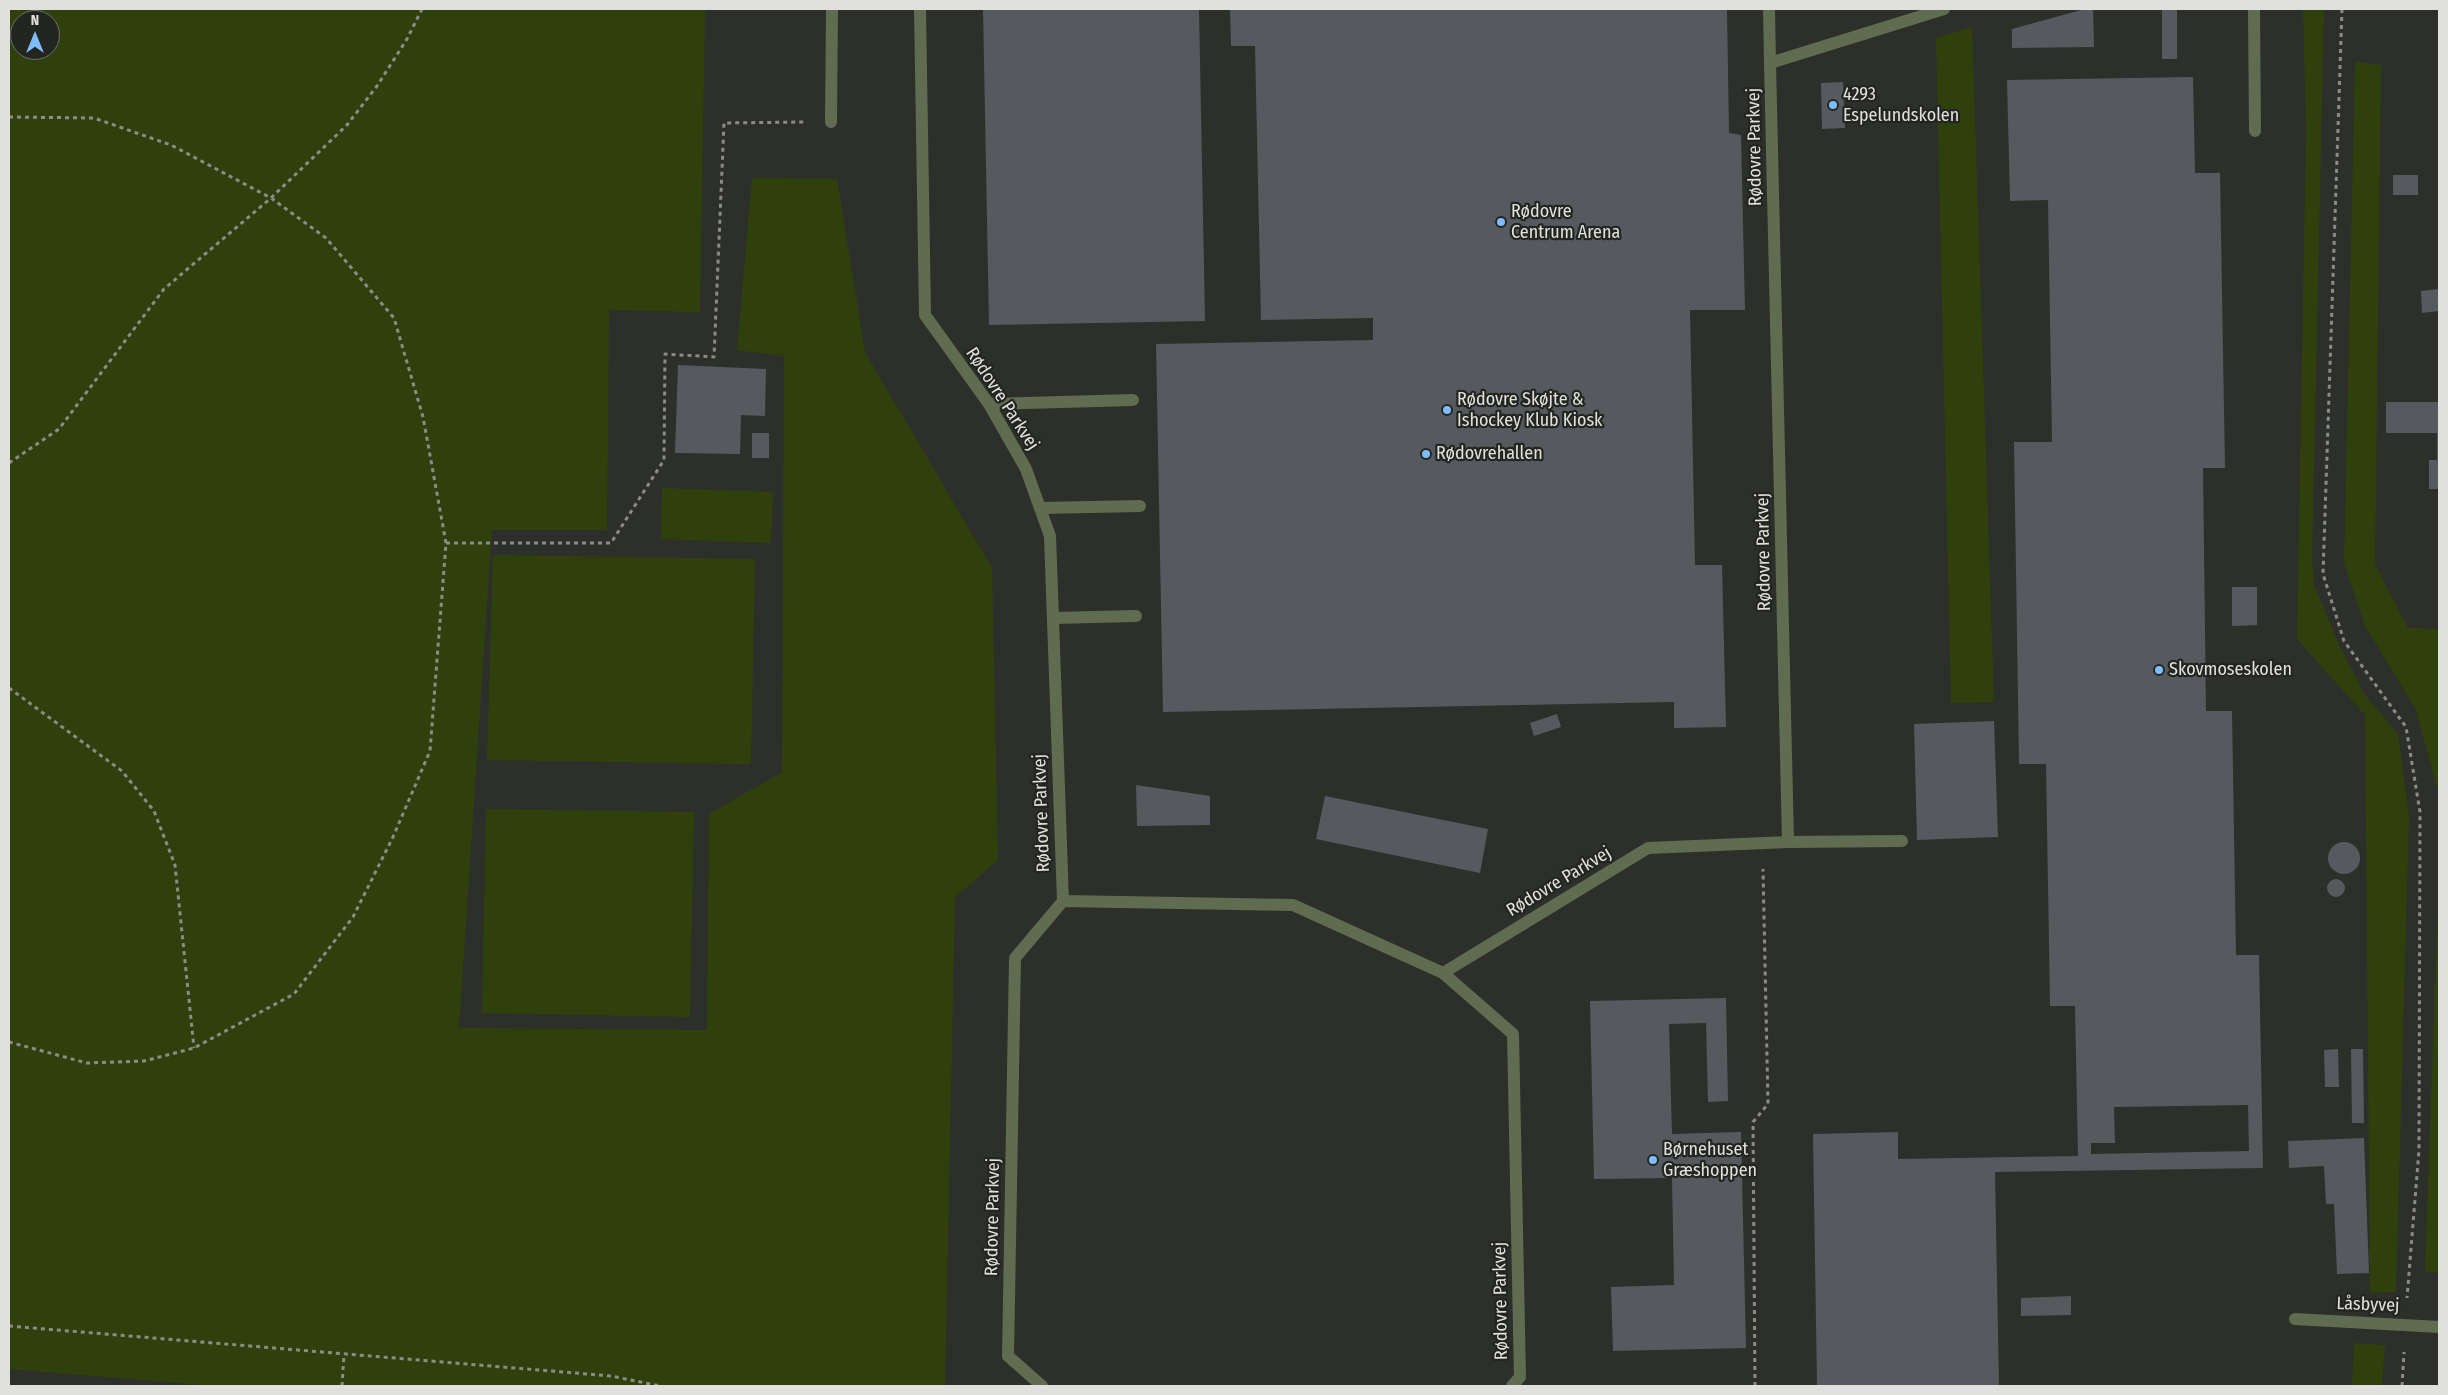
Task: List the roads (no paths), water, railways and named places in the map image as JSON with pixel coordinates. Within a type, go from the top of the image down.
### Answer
[{"type":"street","points":[[831,122],[832,9]]},
{"type":"street","name":"Rødovre Parkvej","points":[[920,9],[925,315],[989,404],[1026,469],[1050,536],[1063,901],[1015,958],[1008,1356],[1042,1386]]},
{"type":"street","points":[[1769,9],[1770,63]]},
{"type":"street","name":"Rødovre Parkvej","points":[[1443,973],[1648,848],[1788,842],[1770,63],[1944,9]]},
{"type":"street","points":[[2254,9],[2255,131]]},
{"type":"street","points":[[989,404],[1133,400]]},
{"type":"street","points":[[1040,508],[1140,506]]},
{"type":"street","points":[[1053,618],[1136,616]]},
{"type":"street","points":[[1788,842],[1902,841]]},
{"type":"street","name":"Rødovre Parkvej","points":[[1063,901],[1292,905],[1443,973],[1513,1034],[1520,1377],[1512,1386]]},
{"type":"street","name":"Låsbyvej","points":[[2294,1319],[2439,1327]]},
{"type":"place","name":"4293 Espelundskolen","points":[[1833,105]]},
{"type":"place","name":"Rødovre Centrum Arena","points":[[1501,222]]},
{"type":"place","name":"Rødovre Skøjte & Ishockey Klub Kiosk","points":[[1447,410]]},
{"type":"place","name":"Rødovrehallen","points":[[1426,454]]},
{"type":"place","name":"Skovmoseskolen","points":[[2159,670]]},
{"type":"place","name":"Børnehuset Græshoppen","points":[[1653,1160]]}]
